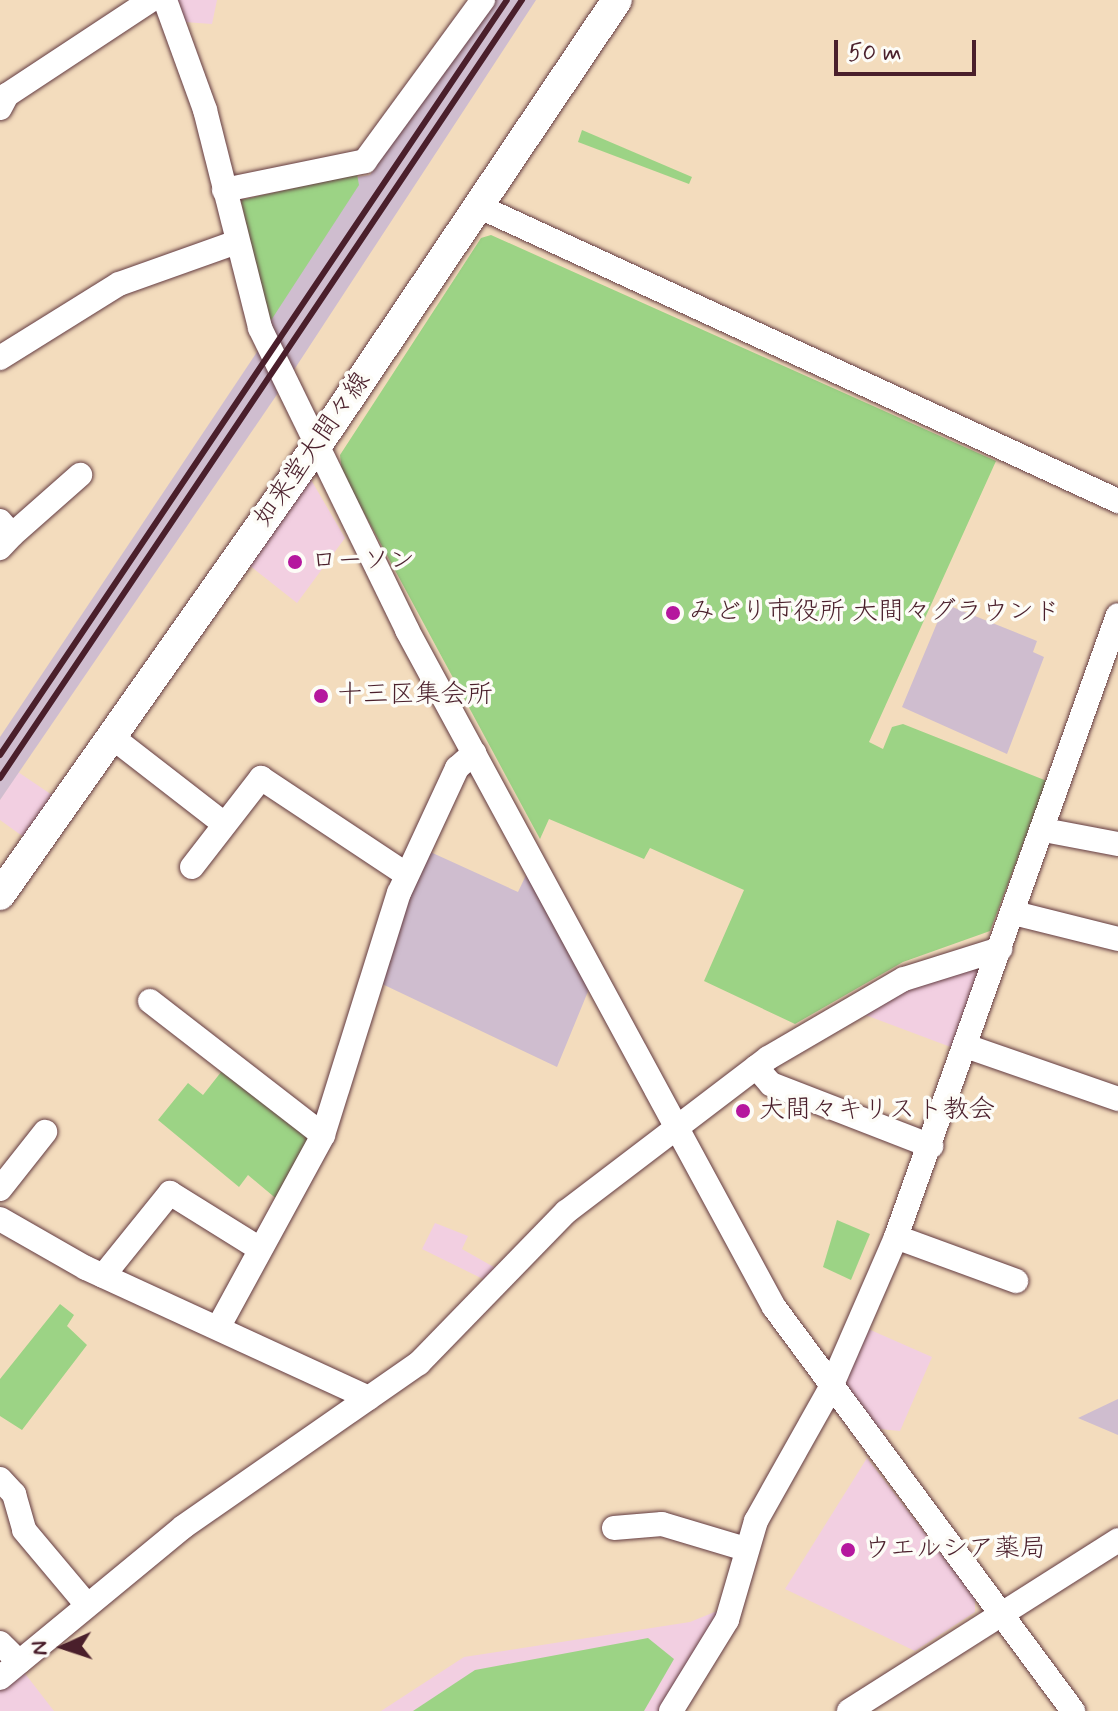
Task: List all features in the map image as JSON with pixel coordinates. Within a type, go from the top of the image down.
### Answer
[{"type":"main road","name":"如来堂大間々線","points":[[0,895],[315,447],[617,0]]},
{"type":"street","points":[[0,108],[7,95],[151,0]]},
{"type":"street","points":[[165,0],[197,83],[260,328],[315,447],[474,753],[763,1289],[830,1389],[1073,1711]]},
{"type":"street","points":[[224,190],[365,161],[483,0]]},
{"type":"street","points":[[478,206],[1118,501]]},
{"type":"street","points":[[0,358],[132,278],[237,242]]},
{"type":"street","points":[[4,534],[80,475]]},
{"type":"street","points":[[671,1711],[727,1620],[746,1549],[830,1389],[896,1237],[1044,830],[1109,670],[1118,615]]},
{"type":"street","points":[[112,737],[224,824]]},
{"type":"street","points":[[219,1326],[323,1135],[407,875],[457,768],[474,753]]},
{"type":"street","points":[[192,867],[256,780],[266,779],[407,875]]},
{"type":"street","points":[[1044,830],[1118,844]]},
{"type":"street","points":[[1014,913],[1118,939]]},
{"type":"street","points":[[0,1643],[9,1670],[183,1527],[433,1351],[566,1212],[756,1067],[904,979],[1000,949]]},
{"type":"street","points":[[150,1001],[323,1135]]},
{"type":"street","points":[[966,1046],[1118,1099]]},
{"type":"street","points":[[756,1067],[771,1084],[931,1146]]},
{"type":"street","points":[[0,1189],[45,1132]]},
{"type":"street","points":[[103,1276],[170,1193],[260,1249]]},
{"type":"street","points":[[0,1219],[103,1276],[219,1326],[369,1398]]},
{"type":"street","points":[[896,1237],[1016,1281]]},
{"type":"street","points":[[0,1479],[14,1494],[24,1530],[87,1605]]},
{"type":"street","points":[[614,1528],[662,1524],[746,1549]]},
{"type":"street","points":[[853,1710],[998,1612],[1118,1540]]},
{"type":"shaded area","points":[[174,0],[217,0],[212,24],[184,22]]},
{"type":"shaded area","points":[[490,0],[536,0],[290,376],[268,325],[358,177],[370,175]]},
{"type":"shaded area","points":[[259,349],[278,393],[0,800],[0,737]]},
{"type":"shaded area","points":[[310,478],[345,538],[297,603],[249,565]]},
{"type":"shaded area","points":[[945,604],[1037,641],[1033,652],[1044,657],[1007,754],[902,707]]},
{"type":"shaded area","points":[[18,772],[55,797],[25,838],[0,820],[0,800]]},
{"type":"shaded area","points":[[426,850],[518,892],[527,873],[589,989],[557,1067],[380,983]]},
{"type":"shaded area","points":[[985,965],[956,1049],[860,1013],[895,993]]},
{"type":"shaded area","points":[[435,1223],[468,1236],[462,1249],[499,1270],[489,1282],[422,1249]]},
{"type":"shaded area","points":[[866,1328],[932,1357],[900,1431],[869,1428],[843,1382]]},
{"type":"shaded area","points":[[1118,1399],[1118,1435],[1078,1418]]},
{"type":"shaded area","points":[[867,1458],[975,1598],[975,1612],[915,1651],[785,1589]]},
{"type":"shaded area","points":[[722,1609],[660,1711],[381,1711],[464,1657],[690,1622]]},
{"type":"shaded area","points":[[23,1671],[54,1711],[0,1711],[0,1690]]},
{"type":"green space","points":[[582,130],[692,177],[689,184],[578,142]]},
{"type":"green space","points":[[357,174],[359,185],[268,325],[241,200]]},
{"type":"green space","name":"みどり市役所 大間々グラウンド","points":[[491,235],[996,461],[869,742],[883,749],[892,727],[903,724],[1047,781],[990,931],[903,962],[795,1024],[704,981],[744,890],[650,848],[644,859],[549,819],[540,839],[342,472],[340,455],[481,238]]},
{"type":"green space","points":[[225,1067],[311,1141],[279,1201],[248,1175],[239,1187],[158,1120],[188,1083],[203,1095]]},
{"type":"green space","points":[[837,1220],[870,1234],[851,1280],[823,1267]]},
{"type":"green space","points":[[60,1304],[74,1315],[67,1326],[87,1345],[22,1430],[0,1416],[0,1379]]},
{"type":"green space","points":[[648,1638],[674,1659],[644,1711],[413,1711],[475,1670]]},
{"type":"railway","points":[[0,755],[507,0]]},
{"type":"railway","points":[[0,778],[522,0]]},
{"type":"place","name":"ローソン","points":[[295,562]]},
{"type":"place","name":"みどり市役所 大間々グラウンド","points":[[673,613]]},
{"type":"place","name":"十三区集会所","points":[[321,696]]},
{"type":"place","name":"大間々キリスト教会","points":[[743,1111]]},
{"type":"place","name":"ウエルシア薬局","points":[[848,1550]]}]
